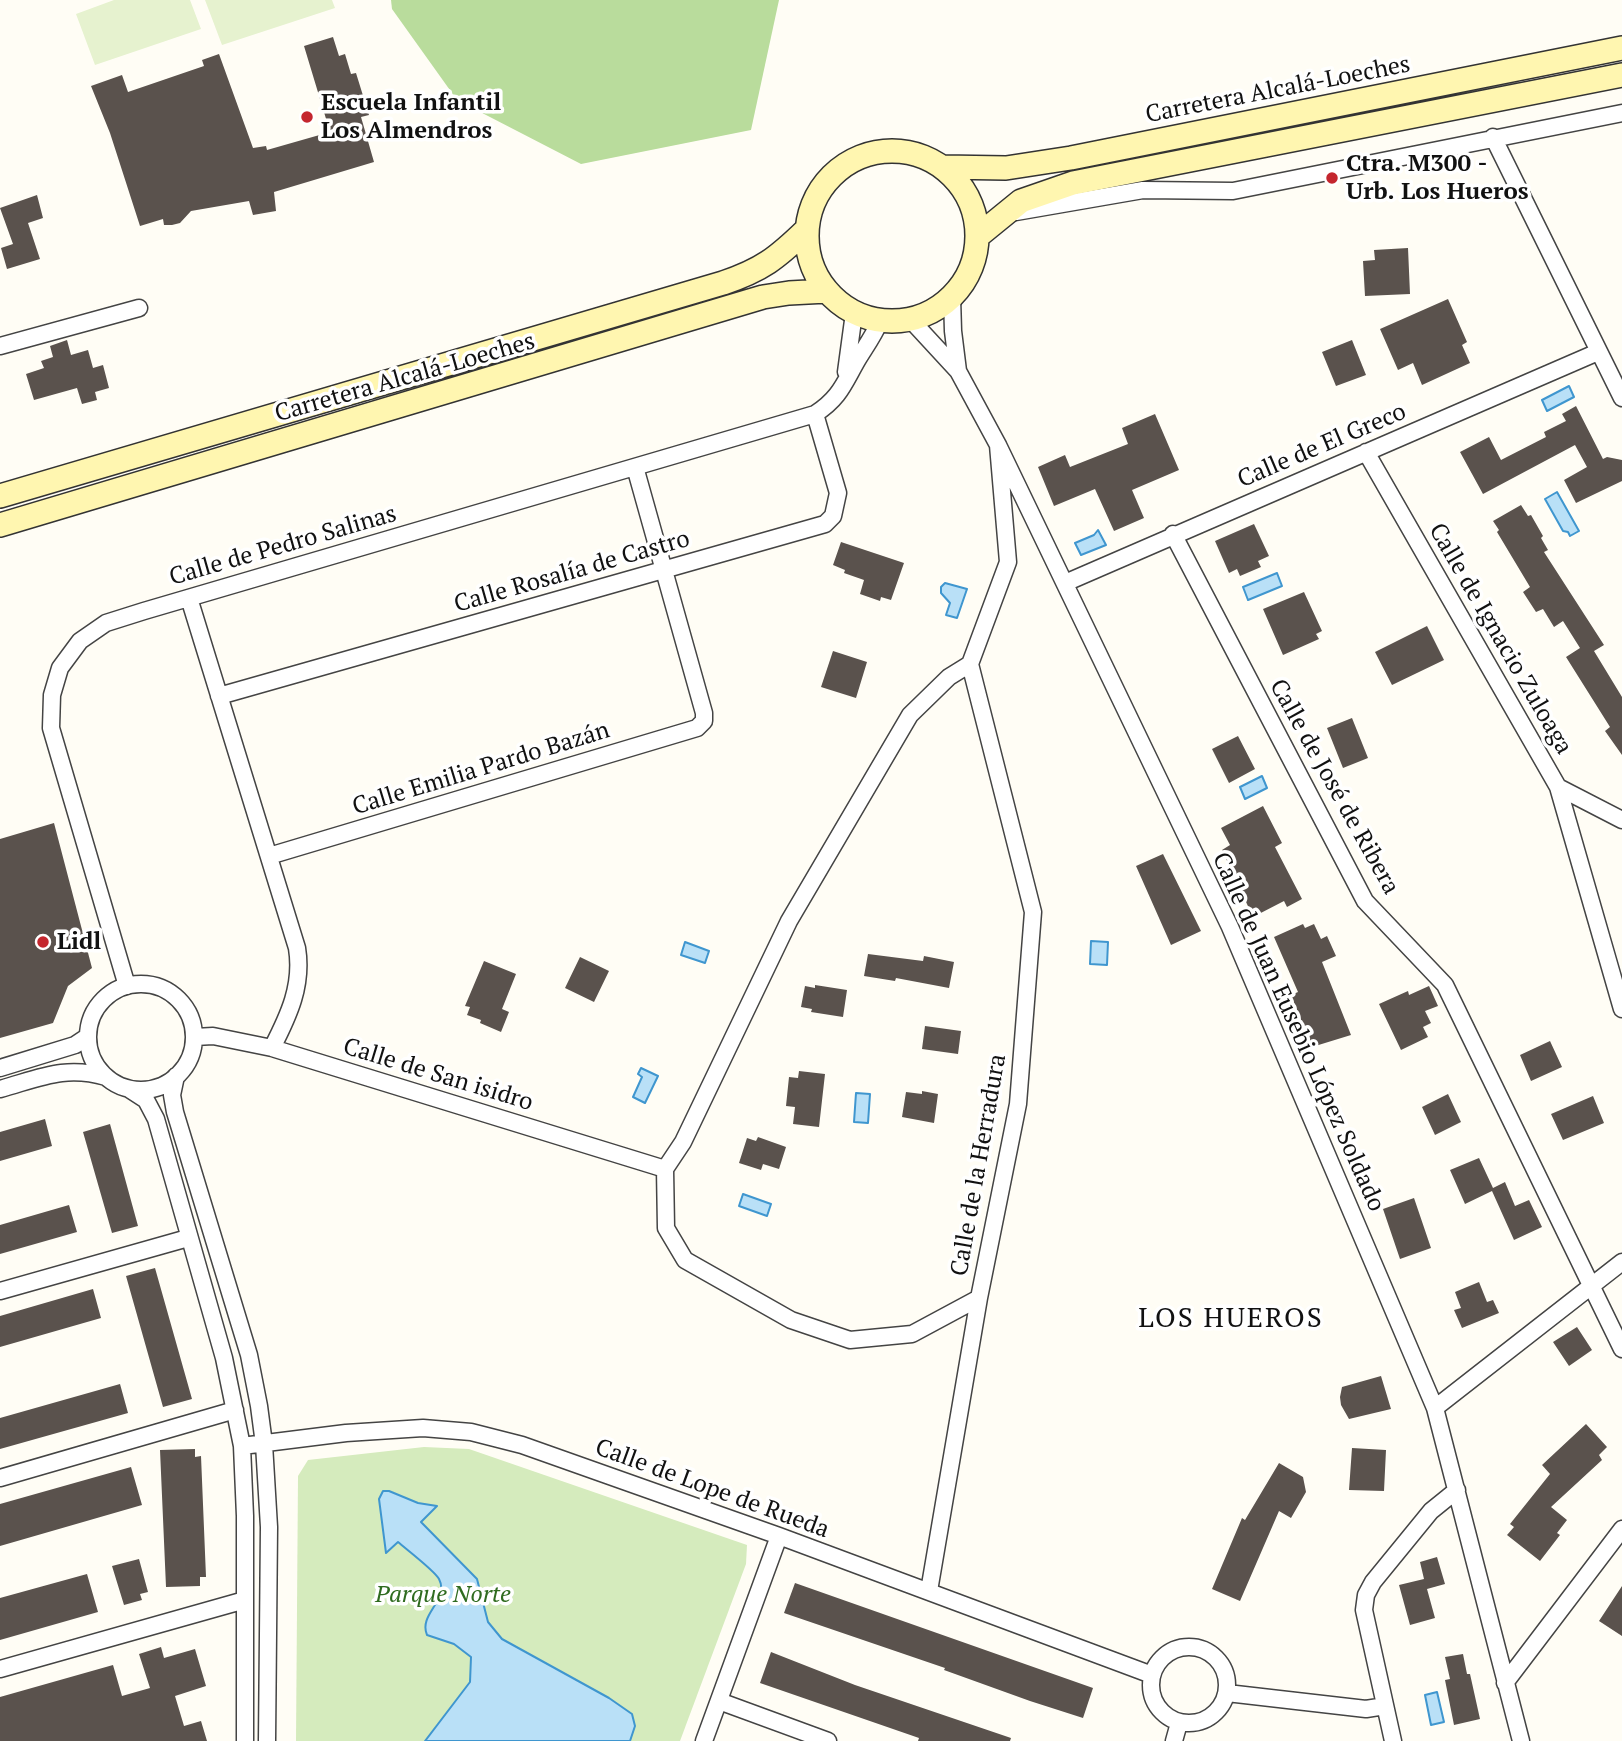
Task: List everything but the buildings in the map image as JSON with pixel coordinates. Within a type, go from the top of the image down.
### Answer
[{"type":"main road","name":"Carretera Alcalá-Loeches","points":[[943,167],[1006,168],[1071,158],[1622,48]]},
{"type":"main road","points":[[978,236],[1021,201],[1073,183],[1622,75]]},
{"type":"main road","points":[[878,151],[901,151],[923,156],[943,167],[958,181],[975,216],[978,236],[975,255],[965,281],[952,296],[930,312],[911,319],[880,321],[854,313],[827,291],[815,273],[808,252],[806,230],[810,208],[821,187],[836,170],[856,158],[878,151]]},
{"type":"main road","name":"Carretera Alcalá-Loeches","points":[[0,496],[753,274],[782,253],[806,230]]},
{"type":"main road","name":"Carretera Alcalá-Loeches","points":[[0,525],[763,298],[789,293],[827,291]]},
{"type":"street","points":[[1004,214],[1143,190],[1233,191],[1622,113]]},
{"type":"street","points":[[1493,137],[1622,398]]},
{"type":"street","name":"Calle de Juan Eusebio López Soldado","points":[[952,296],[958,370]]},
{"type":"street","points":[[0,346],[139,308]]},
{"type":"street","points":[[844,388],[854,313]]},
{"type":"street","name":"Calle de Juan Eusebio López Soldado","points":[[911,319],[958,370],[998,445],[1230,927],[1435,1408],[1521,1741]]},
{"type":"street","name":"Calle de Pedro Salinas","points":[[127,986],[51,727],[52,695],[60,668],[80,641],[106,624],[189,598],[815,414],[829,405],[844,388],[880,321]]},
{"type":"street","name":"Calle de El Greco","points":[[1065,583],[1598,352]]},
{"type":"street","name":"Calle Rosalía de Castro","points":[[219,696],[825,524],[833,516],[838,493],[815,414]]},
{"type":"street","points":[[665,1169],[683,1142],[789,921],[909,715],[949,677],[970,664],[1007,562],[998,445]]},
{"type":"street","name":"Calle de Ignacio Zuloaga","points":[[1366,452],[1558,787],[1622,820]]},
{"type":"street","points":[[635,467],[663,570]]},
{"type":"street","name":"Calle de José de Ribera","points":[[1173,534],[1365,901],[1445,985],[1622,1349]]},
{"type":"street","name":"Calle Emilia Pardo Bazán","points":[[269,856],[697,728],[704,721],[704,713],[663,570]]},
{"type":"street","points":[[189,598],[299,962],[298,984],[291,1011],[272,1048]]},
{"type":"street","name":"Calle de la Herradura","points":[[665,1169],[666,1228],[685,1260],[791,1320],[850,1340],[912,1334],[979,1298],[1018,1104],[1033,912],[970,664]]},
{"type":"street","points":[[1558,787],[1622,1009]]},
{"type":"street","points":[[129,1089],[143,1091],[169,1083],[189,1062],[195,1037],[189,1012],[172,993],[153,985],[127,986],[108,995],[93,1014],[87,1037],[90,1053],[97,1067],[111,1082],[146,1100],[156,1119],[224,1358],[242,1446],[245,1480],[245,1741]]},
{"type":"street","name":"Calle de San isidro","points":[[195,1037],[214,1035],[272,1048],[665,1169]]},
{"type":"street","points":[[0,1068],[75,1045],[87,1037]]},
{"type":"street","points":[[0,1089],[63,1071],[106,1077]]},
{"type":"street","points":[[176,1076],[172,1094],[175,1112],[249,1355],[264,1444],[269,1527],[267,1741]]},
{"type":"street","points":[[0,1292],[188,1238]]},
{"type":"street","points":[[1435,1408],[1622,1262]]},
{"type":"street","points":[[929,1591],[979,1298]]},
{"type":"street","points":[[0,1478],[235,1410]]},
{"type":"street","name":"Calle de Lope de Rueda","points":[[242,1446],[346,1433],[423,1428],[471,1432],[522,1445],[779,1536],[1152,1675]]},
{"type":"street","points":[[1393,1741],[1364,1610],[1366,1595],[1373,1581],[1432,1511],[1457,1490]]},
{"type":"street","points":[[1505,1683],[1622,1529]]},
{"type":"street","points":[[704,1741],[779,1536]]},
{"type":"street","points":[[0,1669],[245,1600]]},
{"type":"street","points":[[1195,1647],[1215,1656],[1223,1666],[1228,1683],[1227,1693],[1219,1710],[1207,1719],[1192,1724],[1179,1723],[1159,1710],[1150,1688],[1156,1665],[1168,1653],[1178,1648],[1195,1647]]},
{"type":"street","points":[[1227,1693],[1366,1709],[1385,1706]]},
{"type":"street","points":[[719,1701],[828,1741]]},
{"type":"street","points":[[1174,1741],[1179,1723]]},
{"type":"green space","points":[[114,0],[190,0],[201,29],[95,65],[76,14]]},
{"type":"green space","points":[[205,0],[332,0],[335,8],[222,45]]},
{"type":"green space","points":[[391,0],[779,0],[751,130],[581,164],[457,100],[392,9]]},
{"type":"green space","name":"Parque Norte","points":[[424,1447],[469,1449],[747,1545],[746,1564],[680,1741],[296,1741],[298,1476],[308,1460]]},
{"type":"water","points":[[1569,386],[1574,397],[1547,411],[1542,400]]},
{"type":"water","points":[[1557,492],[1579,531],[1570,536],[1563,531],[1545,499]]},
{"type":"water","points":[[1098,530],[1106,545],[1081,555],[1075,543],[1094,535]]},
{"type":"water","points":[[1277,573],[1282,586],[1248,600],[1243,587]]},
{"type":"water","points":[[945,583],[967,589],[957,618],[946,615],[950,603],[941,593],[941,587]]},
{"type":"water","points":[[1262,776],[1267,788],[1245,799],[1240,787]]},
{"type":"water","points":[[1091,941],[1108,942],[1107,965],[1090,964]]},
{"type":"water","points":[[685,942],[709,951],[705,963],[681,955]]},
{"type":"water","points":[[641,1068],[658,1076],[645,1103],[633,1097],[642,1077],[638,1074]]},
{"type":"water","points":[[856,1093],[870,1094],[868,1123],[854,1122]]},
{"type":"water","points":[[743,1194],[771,1204],[767,1216],[739,1206]]},
{"type":"water","points":[[383,1491],[418,1503],[437,1506],[421,1522],[477,1579],[488,1622],[502,1639],[609,1698],[632,1714],[635,1726],[630,1741],[425,1741],[470,1682],[471,1657],[454,1644],[427,1635],[427,1620],[440,1594],[439,1579],[398,1542],[386,1553],[379,1499]]},
{"type":"water","points":[[1437,1692],[1444,1722],[1431,1725],[1425,1695]]},
{"type":"place","name":"Escuela Infantil Los Almendros","points":[[307,117]]},
{"type":"place","name":"Ctra. M300 - Urb. Los Hueros","points":[[1332,178]]},
{"type":"place","name":"Lidl","points":[[43,942]]},
{"type":"district","name":"LOS HUEROS","points":[[1231,1319]]}]
